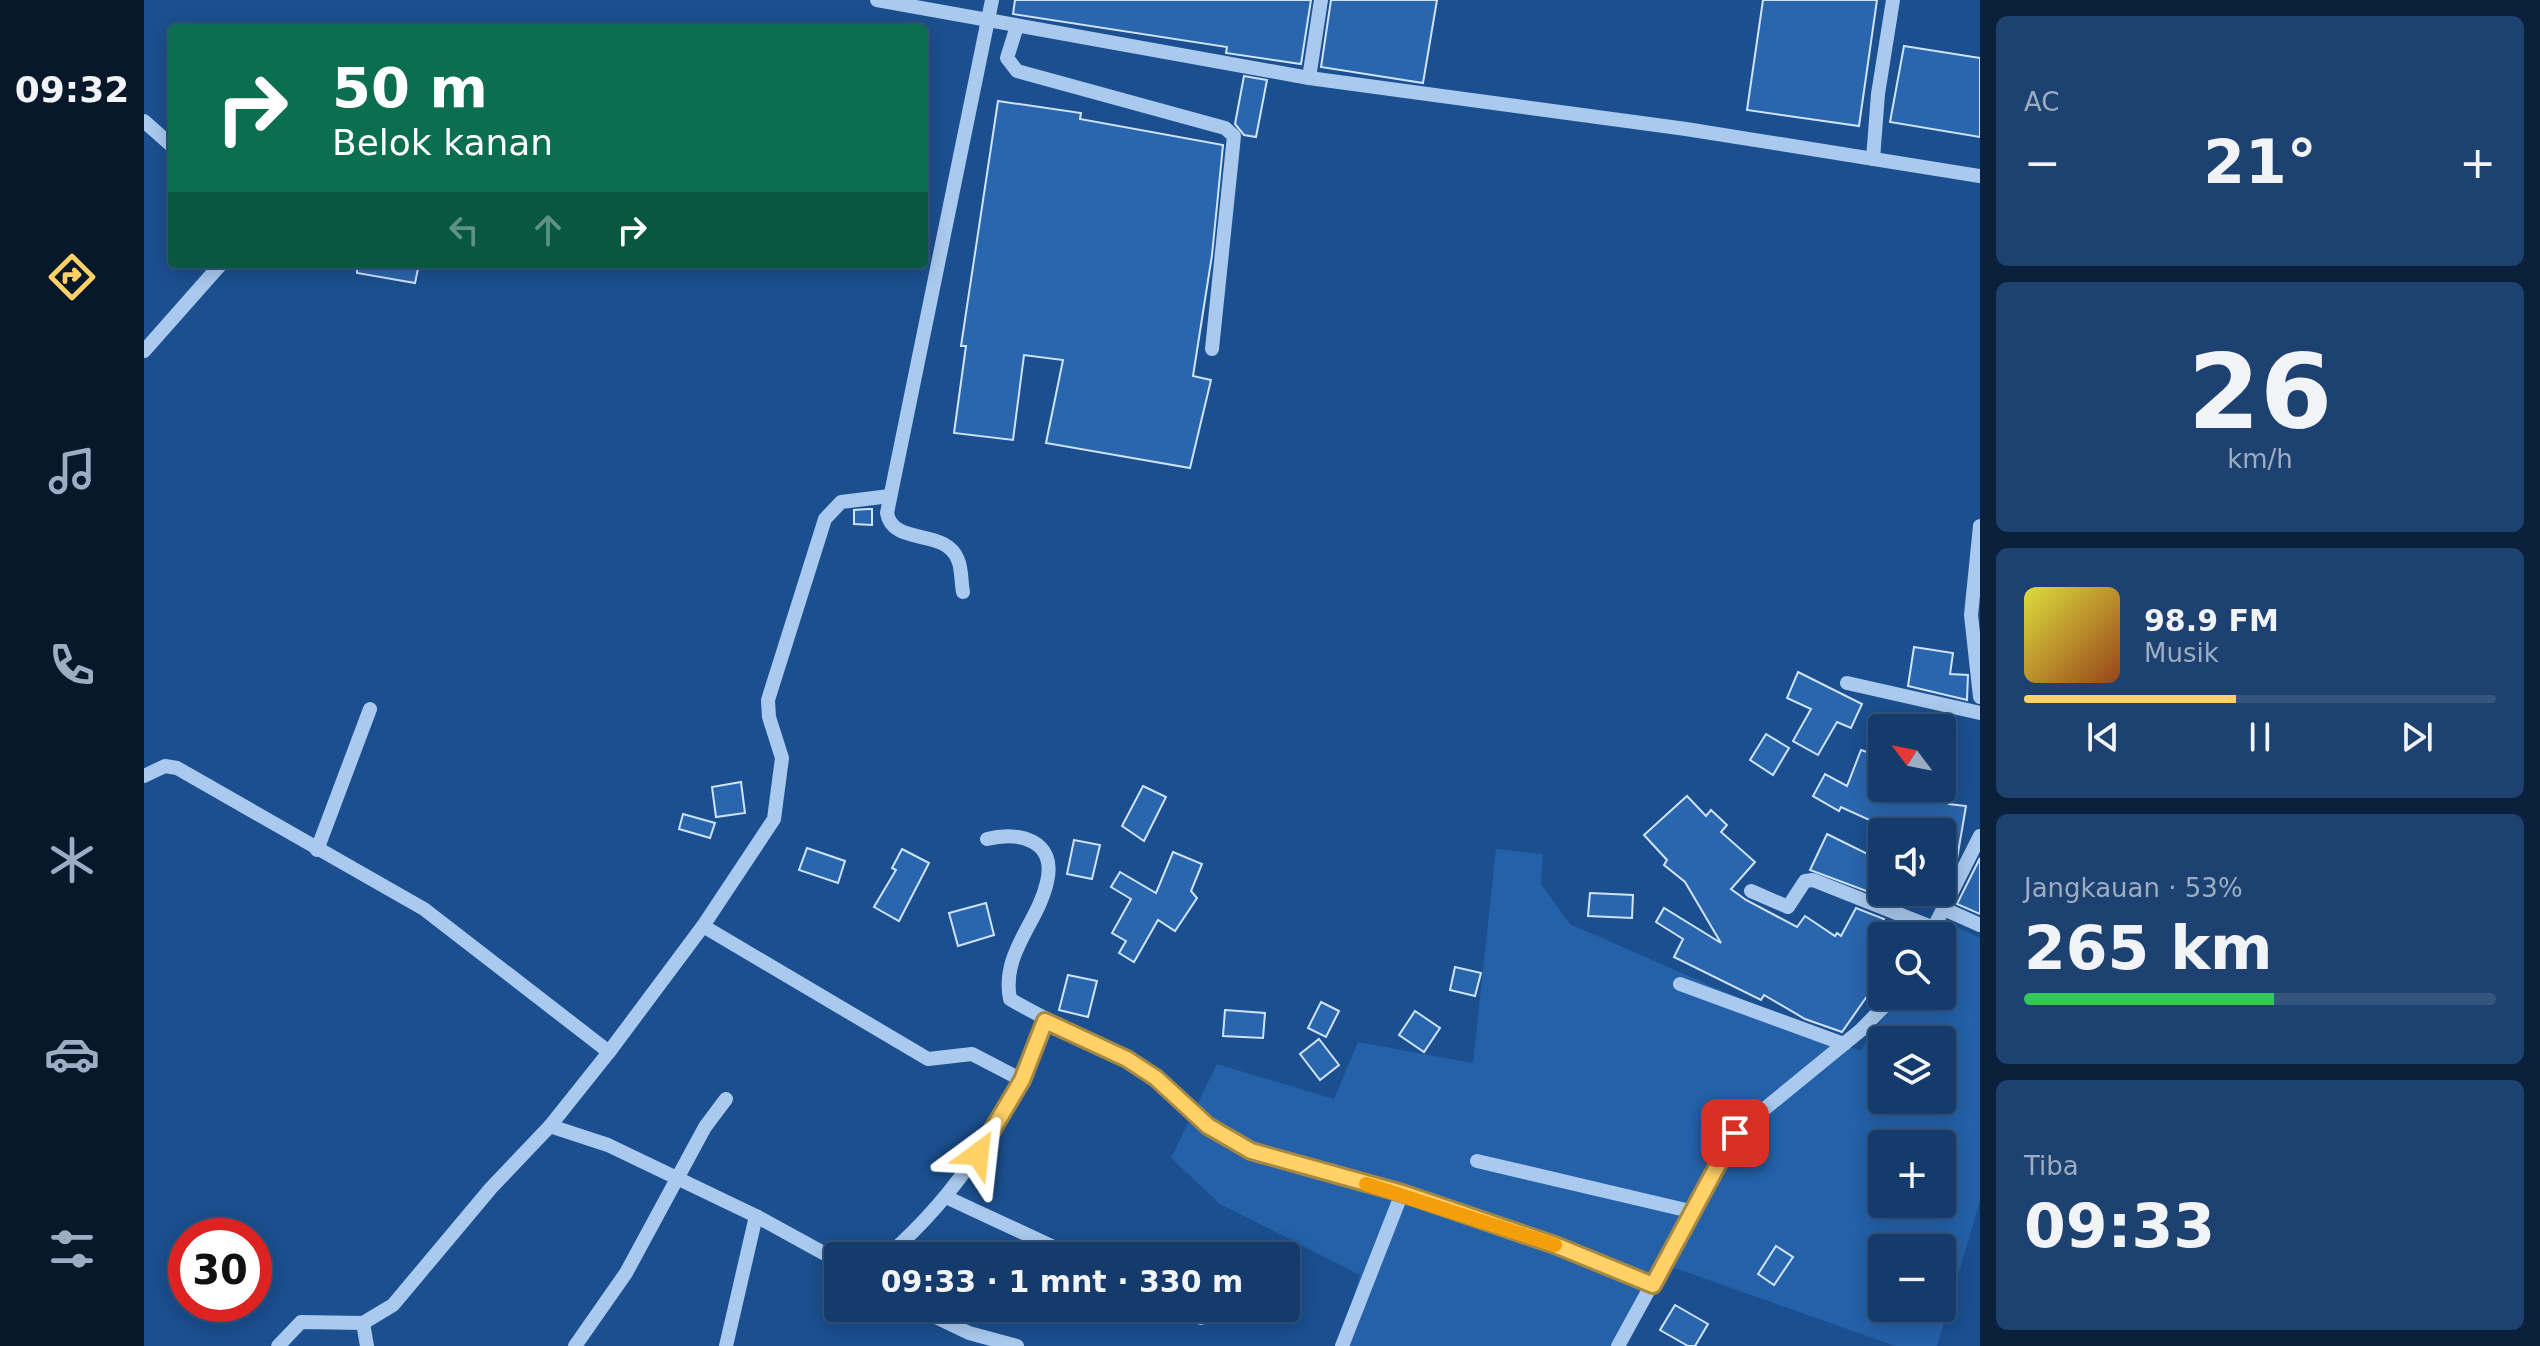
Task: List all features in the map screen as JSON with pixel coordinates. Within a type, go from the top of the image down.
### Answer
[{"type":"street","points":[[877,0],[1309,78],[1686,129],[1980,176]]},
{"type":"street","points":[[963,592],[959,561],[952,549],[935,538],[894,527],[887,513],[990,22],[992,0]]},
{"type":"street","points":[[1309,78],[1321,0]]},
{"type":"street","points":[[1873,159],[1878,94],[1893,0]]},
{"type":"street","points":[[1017,26],[1007,58],[1017,71],[1225,128],[1234,136],[1212,349]]},
{"type":"street","points":[[146,126],[168,143]]},
{"type":"street","points":[[144,351],[217,268]]},
{"type":"street","points":[[278,1346],[301,1322],[363,1323],[393,1305],[491,1188],[550,1126],[703,926],[774,819],[782,758],[769,717],[768,700],[825,519],[841,502],[890,496]]},
{"type":"street","points":[[1980,526],[1971,615],[1980,697]]},
{"type":"street","points":[[1847,683],[1980,713]]},
{"type":"street","points":[[317,850],[370,709]]},
{"type":"street","points":[[144,776],[165,766],[177,768],[424,909],[609,1052]]},
{"type":"street","points":[[987,839],[1020,834],[1031,840],[1045,855],[1049,869],[1047,885],[1019,941],[1006,979],[1010,999],[1045,1021],[1127,1059],[1156,1078],[1229,1141],[1281,1160],[1402,1193],[1555,1245],[1653,1285]]},
{"type":"street","points":[[1937,922],[1980,836]]},
{"type":"street","points":[[1751,891],[1788,907],[1805,881],[1813,880],[1909,922]]},
{"type":"street","points":[[1944,909],[1980,925]]},
{"type":"street","points":[[703,926],[928,1059],[972,1054],[1022,1080]]},
{"type":"street","points":[[1680,984],[1844,1044]]},
{"type":"street","points":[[1618,1346],[1735,1133],[1844,1044],[1879,1010]]},
{"type":"street","points":[[902,1242],[948,1198],[1022,1080],[1045,1021]]},
{"type":"street","points":[[575,1346],[626,1273],[705,1127],[726,1099]]},
{"type":"street","points":[[550,1126],[580,1133],[677,1178],[824,1253]]},
{"type":"street","points":[[1477,1161],[1690,1211]]},
{"type":"street","points":[[1342,1346],[1402,1193]]},
{"type":"street","points":[[948,1198],[1043,1242]]},
{"type":"street","points":[[726,1346],[756,1216]]},
{"type":"street","points":[[946,1322],[969,1333],[1017,1346]]},
{"type":"street","points":[[363,1323],[367,1346]]},
{"type":"shaded area","points":[[1496,849],[1543,854],[1541,884],[1570,924],[1860,1051],[1868,1040],[1868,1114],[1956,1114],[1956,1026],[1878,1026],[1889,1010],[1956,1010],[1956,927],[1980,938],[1980,1201],[1956,1282],[1956,1234],[1868,1234],[1868,1322],[1944,1322],[1937,1346],[1895,1346],[1672,1267],[1622,1346],[1339,1346],[1360,1275],[1220,1204],[1171,1158],[1217,1064],[1334,1099],[1358,1042],[1473,1063]]},
{"type":"building","points":[[1015,0],[1311,0],[1301,64],[1226,53],[1227,47],[1013,14]]},
{"type":"building","points":[[1331,0],[1437,0],[1423,83],[1321,67]]},
{"type":"building","points":[[1763,0],[1877,0],[1859,126],[1747,110]]},
{"type":"building","points":[[1904,46],[1980,58],[1980,137],[1890,122]]},
{"type":"building","points":[[1244,76],[1267,80],[1256,137],[1244,135],[1235,124]]},
{"type":"building","points":[[998,101],[1081,113],[1080,119],[1223,145],[1212,255],[1193,376],[1211,380],[1190,468],[1046,443],[1063,360],[1024,355],[1013,440],[954,433],[966,346],[961,346]]},
{"type":"building","points":[[357,268],[418,268],[415,283],[357,273]]},
{"type":"building","points":[[872,509],[872,525],[854,524],[854,510]]},
{"type":"building","points":[[1914,647],[1953,653],[1950,674],[1968,675],[1967,700],[1908,686]]},
{"type":"building","points":[[1798,672],[1862,704],[1851,728],[1837,722],[1818,755],[1793,741],[1811,709],[1787,698]]},
{"type":"building","points":[[1766,734],[1789,748],[1773,775],[1750,760]]},
{"type":"building","points":[[1861,750],[1868,752],[1868,802],[1949,802],[1966,806],[1957,859],[1956,818],[1868,819],[1841,807],[1839,811],[1813,796],[1825,774],[1847,786]]},
{"type":"building","points":[[741,782],[745,813],[716,817],[712,787]]},
{"type":"building","points":[[1143,786],[1166,797],[1144,841],[1122,826]]},
{"type":"building","points":[[1687,796],[1706,816],[1711,810],[1727,825],[1721,832],[1755,862],[1731,889],[1746,900],[1797,927],[1805,916],[1835,936],[1837,933],[1841,936],[1856,908],[1884,919],[1882,922],[1868,922],[1868,995],[1842,1032],[1805,1019],[1764,995],[1761,1000],[1674,957],[1683,939],[1656,922],[1664,908],[1721,943],[1685,882],[1664,865],[1667,860],[1644,835]]},
{"type":"building","points":[[683,814],[715,823],[710,838],[679,829]]},
{"type":"building","points":[[1827,834],[1868,854],[1868,892],[1810,870]]},
{"type":"building","points":[[1074,840],[1100,845],[1092,879],[1067,874]]},
{"type":"building","points":[[807,848],[845,861],[838,883],[799,870]]},
{"type":"building","points":[[902,849],[929,863],[899,921],[874,907],[896,870],[892,868]]},
{"type":"building","points":[[1173,852],[1202,864],[1191,891],[1197,898],[1175,931],[1158,920],[1134,962],[1119,953],[1126,941],[1112,933],[1131,899],[1111,887],[1120,872],[1156,893]]},
{"type":"building","points":[[1980,858],[1980,914],[1957,904]]},
{"type":"building","points":[[1590,893],[1633,895],[1632,918],[1588,916]]},
{"type":"building","points":[[986,903],[994,935],[958,946],[949,913]]},
{"type":"building","points":[[1455,967],[1481,973],[1475,996],[1450,990]]},
{"type":"building","points":[[1068,975],[1097,981],[1088,1017],[1059,1010]]},
{"type":"building","points":[[1321,1002],[1339,1011],[1326,1037],[1308,1028]]},
{"type":"building","points":[[1225,1010],[1265,1013],[1263,1038],[1223,1036]]},
{"type":"building","points":[[1415,1011],[1440,1028],[1424,1052],[1399,1035]]},
{"type":"building","points":[[1319,1039],[1339,1065],[1320,1080],[1300,1054]]},
{"type":"building","points":[[1776,1246],[1793,1257],[1774,1285],[1758,1274]]},
{"type":"building","points":[[1675,1305],[1708,1324],[1695,1346],[1688,1346],[1660,1330]]},
{"type":"slow traffic","points":[[1366,1184],[1402,1193],[1555,1245]]},
{"type":"route","points":[[978,1154],[1022,1080],[1045,1021],[1127,1059],[1156,1078],[1208,1126],[1229,1141],[1251,1151],[1402,1193],[1555,1245],[1653,1285],[1690,1211],[1735,1133]]}]
